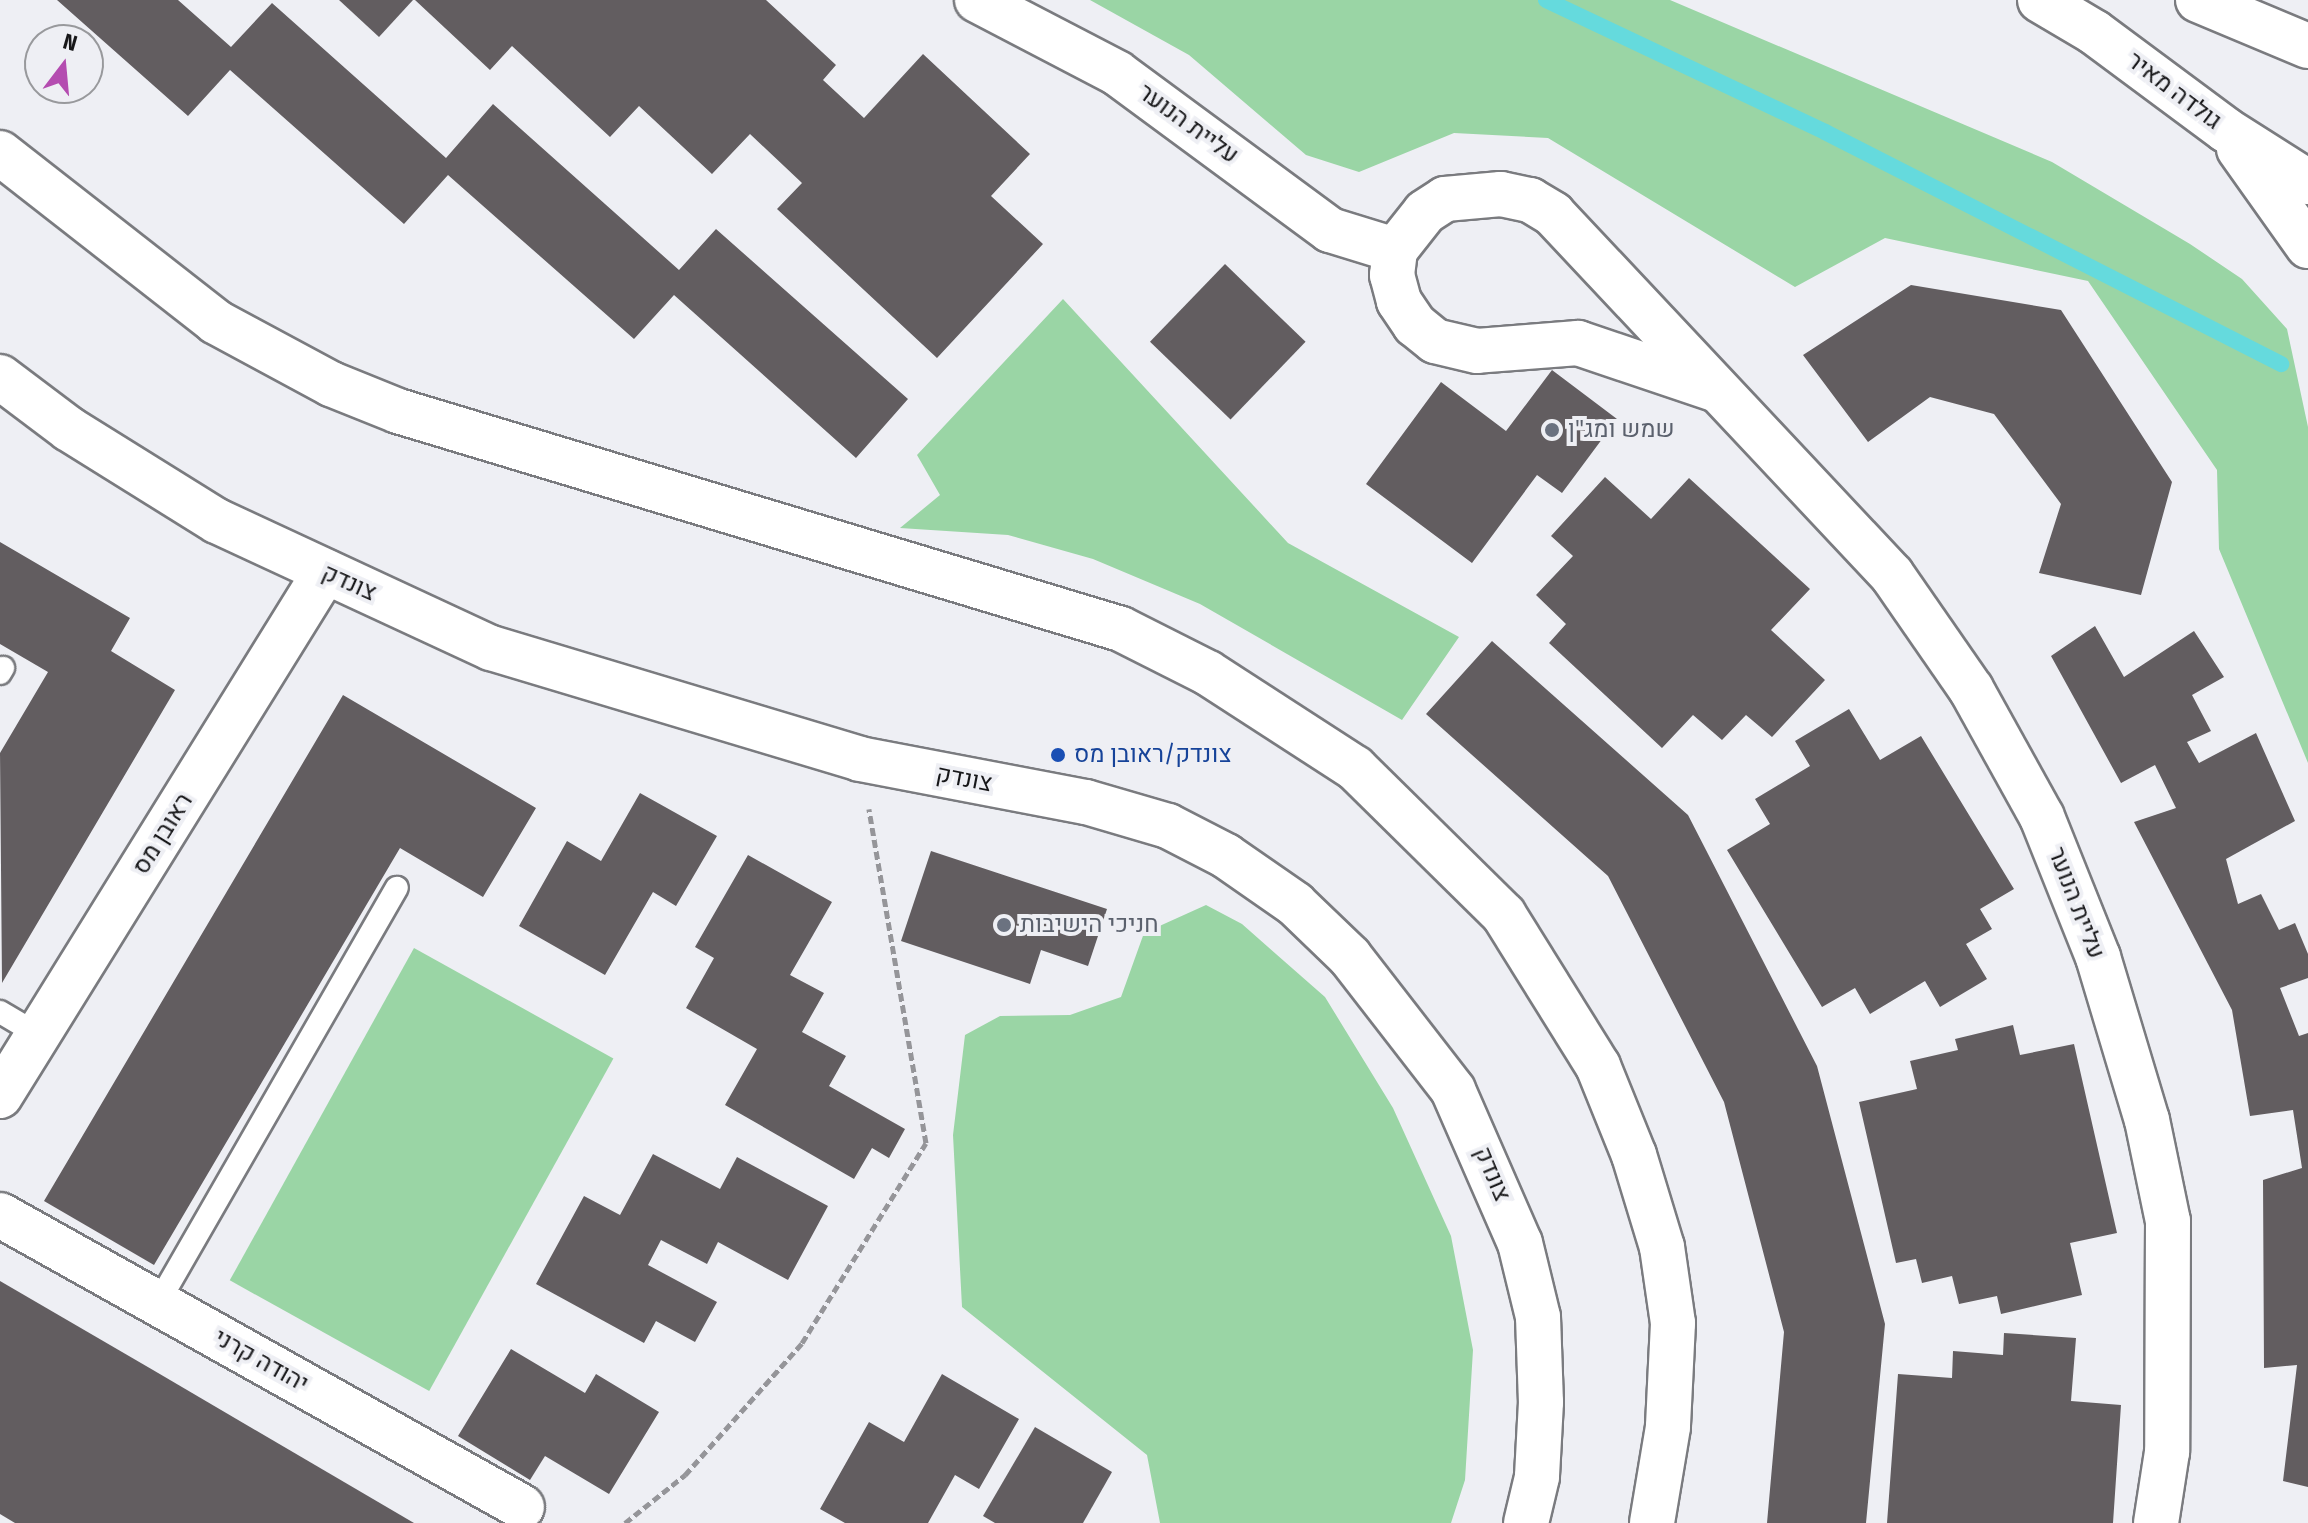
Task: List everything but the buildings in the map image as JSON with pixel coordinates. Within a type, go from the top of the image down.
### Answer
[{"type":"street","name":"עליית הנוער","points":[[977,0],[1117,73],[1330,230],[1395,250]]},
{"type":"street","name":"גולדה מאיר","points":[[2040,0],[2094,32],[2226,130],[2308,182]]},
{"type":"street","points":[[2198,0],[2308,46]]},
{"type":"street","points":[[2264,28],[2308,25]]},
{"type":"street","points":[[2226,130],[2308,246]]},
{"type":"street","points":[[0,153],[216,322],[331,384],[398,411],[1121,629],[1220,680],[1355,768],[1504,915],[1598,1066],[1634,1155],[1662,1247],[1673,1323],[1668,1427],[1652,1523]]},
{"type":"street","name":"עליית הנוער","points":[[1714,389],[1578,343],[1477,351],[1435,341],[1415,325],[1399,301],[1392,275],[1395,250],[1425,212],[1445,199],[1501,194],[1530,200],[1553,214],[1714,389],[1892,575],[1971,689],[2042,817],[2098,957],[2147,1120],[2168,1221],[2167,1452],[2156,1523]]},
{"type":"street","name":"צונדק","points":[[0,377],[69,429],[217,521],[491,648],[860,759],[1086,802],[1168,826],[1226,856],[1283,896],[1350,957],[1453,1090],[1520,1243],[1538,1317],[1541,1402],[1537,1477],[1526,1523]]},
{"type":"street","name":"ראובן מס","points":[[0,1096],[325,572]]},
{"type":"street","name":"יהודה קרני","points":[[0,1215],[522,1507]]},
{"type":"lane","points":[[158,1303],[397,888]]},
{"type":"lane","points":[[0,1012],[39,1035]]},
{"type":"path","points":[[625,1523],[685,1475],[802,1343],[926,1143],[860,759]]},
{"type":"green space","points":[[1090,0],[1670,0],[2052,162],[2190,244],[2242,279],[2287,329],[2308,427],[2308,763],[2219,549],[2217,470],[2088,281],[1885,238],[1795,287],[1548,138],[1454,133],[1359,172],[1306,155],[1189,55]]},
{"type":"green space","points":[[1063,299],[1288,543],[1459,637],[1402,720],[1200,604],[1093,559],[1008,535],[900,528],[940,495],[917,455]]},
{"type":"green space","points":[[1206,905],[1242,924],[1325,997],[1393,1108],[1451,1236],[1473,1350],[1465,1480],[1451,1523],[1160,1523],[1147,1455],[962,1307],[953,1135],[965,1035],[1000,1016],[1070,1015],[1121,997],[1144,933]]},
{"type":"green space","points":[[414,948],[613,1059],[429,1391],[230,1280]]},
{"type":"waterway","points":[[1546,0],[1825,132],[2281,364]]},
{"type":"place","name":"שמש ומג\"ן","points":[[1552,430]]},
{"type":"place","name":"צונדק/ראובן מס","points":[[1058,755]]},
{"type":"place","name":"חניכי הישיבות","points":[[1004,925]]}]
